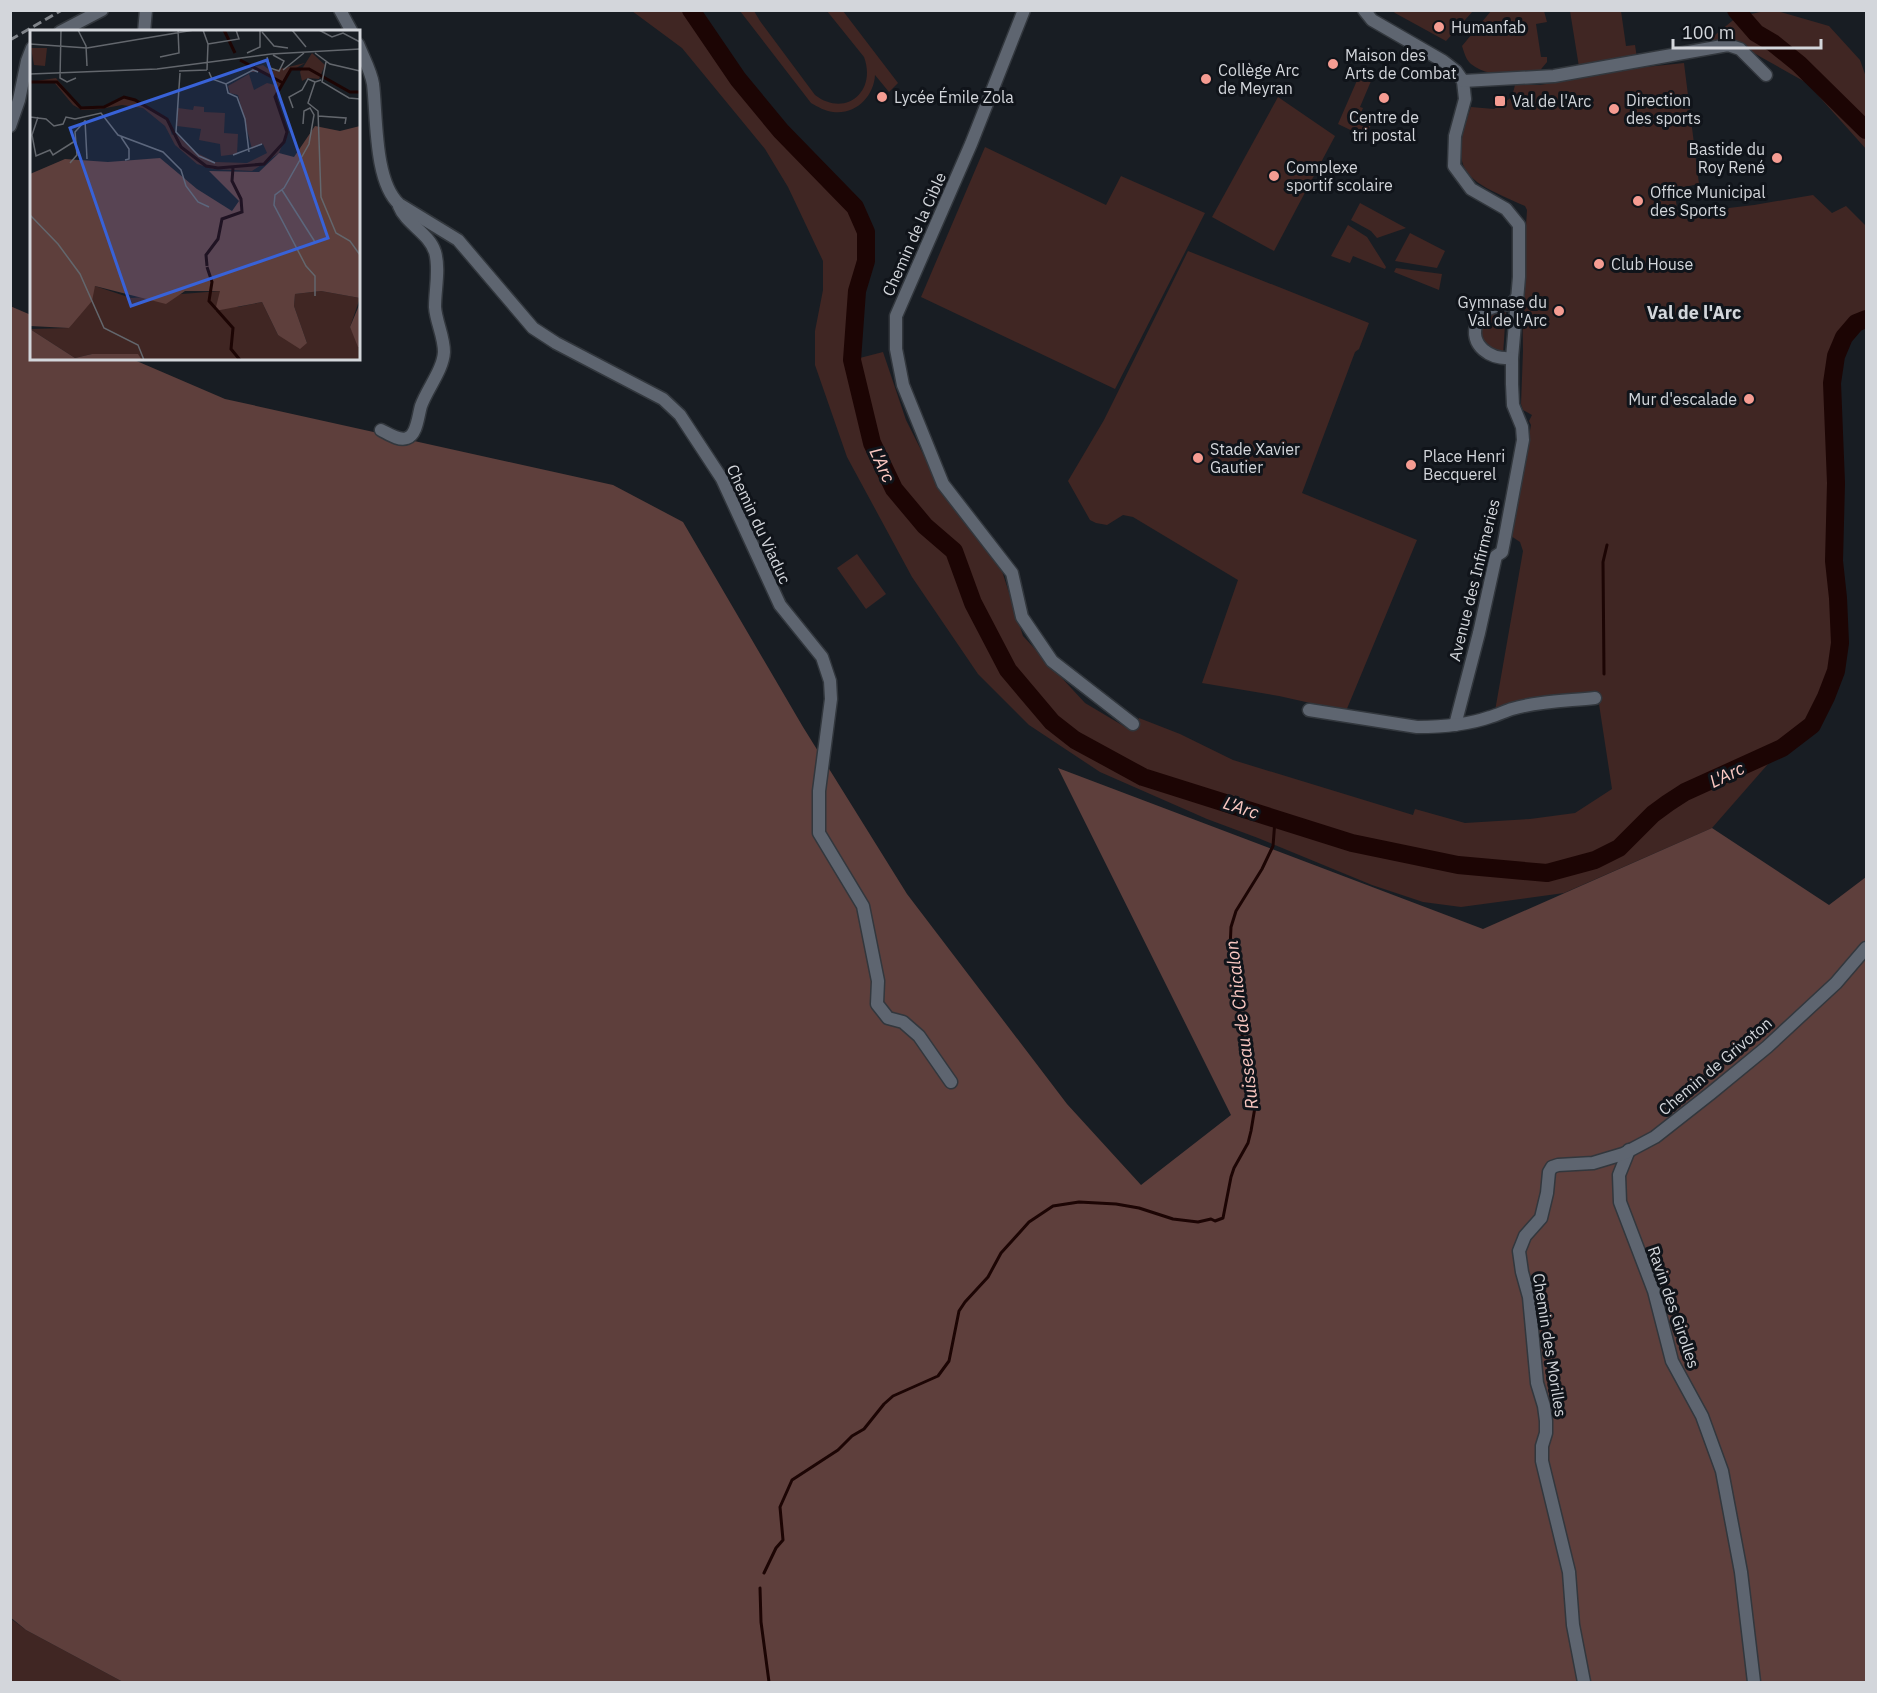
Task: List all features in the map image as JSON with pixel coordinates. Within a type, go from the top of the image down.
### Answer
[{"type":"street","points":[[64,30],[102,10]]},
{"type":"street","points":[[144,30],[146,10]]},
{"type":"street","points":[[340,10],[351,30]]},
{"type":"street","name":"Chemin de la Cible","points":[[1024,10],[971,144],[896,316],[896,349],[903,385],[944,484],[1012,573],[1022,617],[1052,661],[1133,724]]},
{"type":"street","points":[[1364,10],[1372,20],[1443,61],[1456,71],[1463,81],[1554,76],[1728,45],[1740,49],[1766,75]]},
{"type":"street","name":"Chemin du Viaduc","points":[[360,49],[373,81],[376,132],[386,188],[392,198],[458,240],[533,328],[556,344],[663,399],[680,415],[722,479],[780,605],[822,657],[830,681],[831,699],[819,792],[819,833],[863,906],[878,981],[877,1004],[888,1018],[903,1022],[919,1036],[951,1082]]},
{"type":"street","points":[[11,125],[30,53]]},
{"type":"street","name":"Avenue des Infirmeries","points":[[1455,725],[1496,556],[1502,552],[1522,440],[1521,427],[1513,405],[1512,358],[1519,277],[1519,225],[1506,208],[1472,189],[1455,166],[1455,136],[1466,99],[1463,81]]},
{"type":"street","points":[[381,430],[401,439],[413,435],[422,404],[444,353],[442,334],[435,309],[437,279],[435,250],[403,216],[399,204]]},
{"type":"street","points":[[1512,358],[1495,356],[1482,350],[1476,341],[1476,327],[1484,312],[1503,304],[1512,304],[1517,297]]},
{"type":"street","points":[[1309,710],[1417,727],[1455,725],[1489,718],[1512,709],[1595,698]]},
{"type":"street","name":"Chemin de Grivoton","points":[[1558,1165],[1593,1163],[1629,1150],[1655,1137],[1767,1047],[1836,983],[1866,948]]},
{"type":"street","name":"Ravin des Girolles","points":[[1629,1150],[1619,1175],[1620,1202],[1654,1291],[1672,1361],[1702,1416],[1722,1471],[1742,1572],[1754,1683]]},
{"type":"street","name":"Chemin des Morilles","points":[[1558,1165],[1552,1167],[1549,1172],[1541,1218],[1525,1236],[1519,1251],[1529,1297],[1537,1383],[1546,1421],[1542,1461],[1569,1572],[1573,1625],[1584,1683]]},
{"type":"shaded area","points":[[632,11],[691,11],[738,79],[788,139],[855,207],[866,232],[866,261],[857,291],[852,360],[883,352],[906,420],[938,484],[1002,571],[1023,636],[1085,703],[1132,731],[1139,718],[1180,734],[1233,760],[1413,815],[1415,809],[1465,823],[1530,819],[1575,813],[1612,789],[1599,704],[1595,700],[1495,711],[1523,551],[1520,542],[1511,536],[1531,425],[1529,421],[1532,415],[1523,410],[1521,404],[1522,292],[1527,210],[1525,206],[1476,181],[1467,172],[1462,161],[1461,148],[1464,130],[1471,107],[1494,109],[1512,97],[1515,85],[1540,85],[1636,68],[1684,63],[1699,184],[1674,189],[1678,214],[1813,195],[1832,213],[1846,206],[1866,226],[1866,319],[1856,324],[1844,337],[1836,356],[1832,383],[1836,483],[1834,561],[1840,643],[1836,671],[1812,725],[1782,748],[1712,828],[1564,893],[1461,907],[1423,902],[1372,885],[1207,819],[1100,772],[1029,725],[978,674],[912,577],[847,457],[815,365],[815,331],[823,290],[823,261],[788,187],[765,149],[682,48]]},
{"type":"shaded area","points":[[740,11],[754,11],[815,95],[826,101],[837,104],[856,98],[866,81],[867,70],[864,57],[827,11],[843,11],[898,83],[889,92],[875,75],[867,97],[856,107],[841,112],[822,109],[811,103]]},
{"type":"shaded area","name":"Humanfab","points":[[1393,11],[1473,11],[1446,41]]},
{"type":"shaded area","points":[[1491,11],[1544,11],[1547,22],[1536,24],[1541,57],[1547,57],[1547,62],[1537,74],[1511,75],[1486,72],[1471,64],[1465,56],[1462,46]]},
{"type":"shaded area","points":[[1570,11],[1621,11],[1626,46],[1635,45],[1637,58],[1579,67]]},
{"type":"shaded area","points":[[1777,11],[1829,26],[1860,60],[1866,77],[1866,149],[1807,83],[1743,47],[1699,48],[1737,17]]},
{"type":"shaded area","points":[[1362,69],[1374,74],[1360,107],[1363,108],[1360,115],[1373,121],[1365,137],[1338,124]]},
{"type":"shaded area","name":"Complexe sportif scolaire","points":[[1278,97],[1335,136],[1274,251],[1212,217]]},
{"type":"shaded area","points":[[985,147],[1106,205],[1121,176],[1205,213],[1115,389],[921,297]]},
{"type":"shaded area","points":[[1360,203],[1406,228],[1377,238],[1371,231],[1351,220]]},
{"type":"shaded area","points":[[1348,225],[1367,237],[1386,267],[1385,269],[1353,256],[1350,263],[1331,256]]},
{"type":"shaded area","points":[[1410,233],[1445,251],[1437,268],[1395,261]]},
{"type":"shaded area","name":"Stade Xavier Gautier","points":[[1188,251],[1369,323],[1359,349],[1355,352],[1302,493],[1417,540],[1346,711],[1279,696],[1202,683],[1238,580],[1133,517],[1123,515],[1107,525],[1090,520],[1068,481],[1104,420]]},
{"type":"shaded area","points":[[1396,268],[1442,274],[1439,290],[1394,272]]},
{"type":"shaded area","points":[[10,306],[30,315],[30,360],[134,360],[225,399],[613,485],[683,522],[803,727],[907,894],[1067,1104],[1141,1185],[1231,1115],[1058,768],[1483,929],[1712,828],[1829,905],[1866,877],[1866,1682],[123,1682],[26,1630],[10,1617]]},
{"type":"shaded area","points":[[1506,309],[1503,355],[1490,351],[1485,346],[1481,332],[1489,313]]},
{"type":"shaded area","points":[[857,554],[886,594],[866,609],[837,568]]},
{"type":"shaded area","points":[[10,1618],[26,1630],[123,1682],[11,1682]]},
{"type":"waterway","name":"L'Arc","points":[[691,10],[738,79],[781,131],[855,207],[866,232],[866,261],[857,291],[852,360],[872,443],[894,489],[925,526],[954,551],[973,603],[1008,670],[1052,722],[1075,740],[1143,777],[1352,843],[1458,865],[1547,873],[1595,860],[1619,848],[1653,814],[1685,792],[1782,748],[1812,725],[1836,671],[1840,643],[1834,561],[1836,483],[1832,383],[1836,356],[1844,337],[1856,323],[1866,319]]},
{"type":"waterway","points":[[1736,10],[1756,33],[1773,43],[1799,64],[1866,130]]},
{"type":"waterway","points":[[1604,674],[1603,562],[1607,545]]},
{"type":"waterway","name":"Ruisseau de Chicalon","points":[[764,1573],[776,1548],[783,1540],[780,1507],[792,1480],[838,1450],[852,1436],[864,1429],[893,1396],[938,1376],[949,1361],[959,1311],[988,1277],[1001,1253],[1029,1222],[1053,1206],[1079,1202],[1116,1204],[1139,1208],[1173,1219],[1198,1222],[1223,1218],[1231,1177],[1248,1143],[1255,1107],[1252,1077],[1243,1042],[1236,989],[1233,982],[1231,927],[1236,911],[1262,869],[1273,846],[1275,820]]},
{"type":"waterway","name":"Ruisseau de Chicalon","points":[[760,1588],[761,1622],[769,1682]]},
{"type":"railway","points":[[10,40],[62,10]]},
{"type":"place","name":"Humanfab","points":[[1439,27]]},
{"type":"place","name":"Maison des Arts de Combat","points":[[1333,64]]},
{"type":"place","name":"Collège Arc de Meyran","points":[[1206,79]]},
{"type":"place","name":"Lycée Émile Zola","points":[[882,97]]},
{"type":"place","name":"Centre de tri postal","points":[[1384,98]]},
{"type":"place","name":"Val de l'Arc","points":[[1500,101]]},
{"type":"place","name":"Direction des sports","points":[[1614,109]]},
{"type":"place","name":"Bastide du Roy René","points":[[1777,158]]},
{"type":"place","name":"Complexe sportif scolaire","points":[[1274,176]]},
{"type":"place","name":"Office Municipal des Sports","points":[[1638,201]]},
{"type":"place","name":"Club House","points":[[1599,264]]},
{"type":"place","name":"Gymnase du Val de l'Arc","points":[[1559,311]]},
{"type":"place","name":"Mur d'escalade","points":[[1749,399]]},
{"type":"place","name":"Stade Xavier Gautier","points":[[1198,458]]},
{"type":"place","name":"Place Henri Becquerel","points":[[1411,465]]},
{"type":"district","name":"Val de l'Arc","points":[[1694,313]]}]
